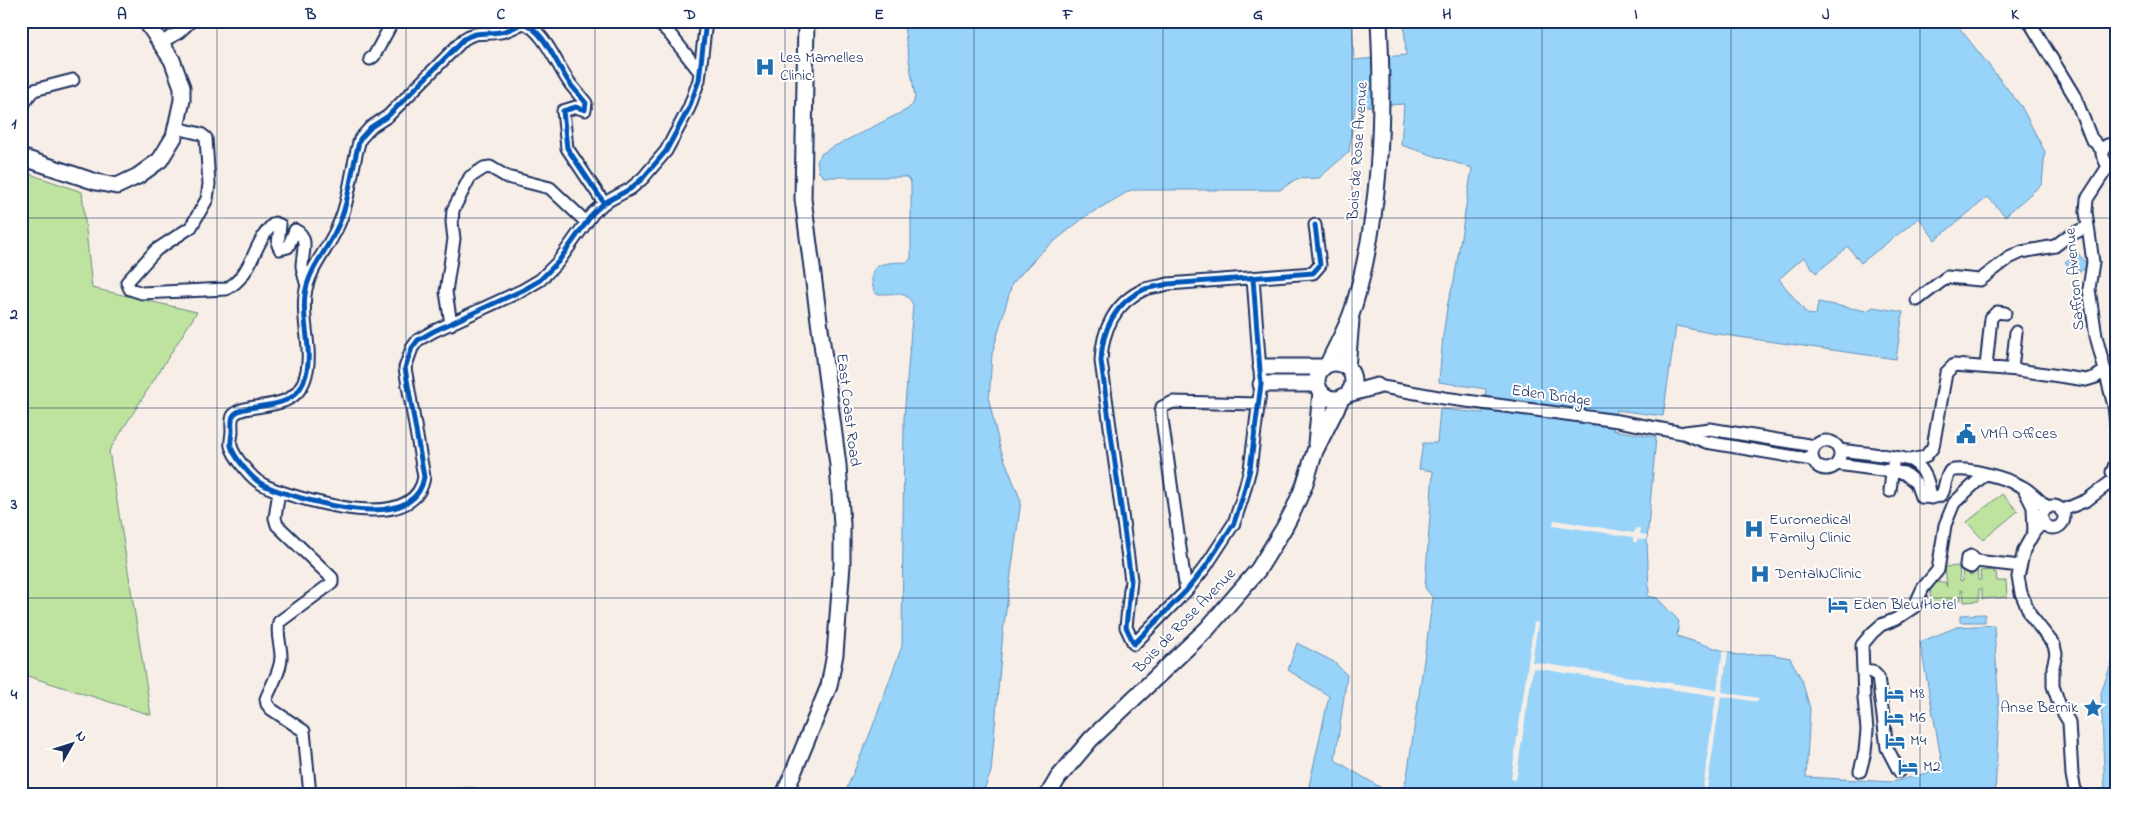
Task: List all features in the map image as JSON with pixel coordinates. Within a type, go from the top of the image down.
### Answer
[{"type":"main road","points":[[21,156],[102,184],[117,186],[138,176],[160,160],[168,149],[177,128],[182,88],[172,60],[146,21]]},
{"type":"main road","name":"East Coast Road","points":[[784,795],[829,686],[835,654],[842,566],[842,525],[838,465],[803,199],[806,21]]},
{"type":"main road","name":"Bois de Rose Avenue","points":[[1325,366],[1352,311],[1366,260],[1377,189],[1381,112],[1380,21]]},
{"type":"main road","name":"Bois de Rose Avenue","points":[[1349,370],[1352,311]]},
{"type":"main road","points":[[1261,367],[1325,366],[1338,363],[1376,386]]},
{"type":"main road","points":[[1320,389],[1318,376],[1325,366]]},
{"type":"main road","points":[[1345,396],[1352,386],[1349,370]]},
{"type":"main road","points":[[1261,384],[1311,384],[1331,398],[1345,396],[1376,386]]},
{"type":"main road","name":"Bois de Rose Avenue","points":[[1315,451],[1320,389]]},
{"type":"main road","name":"Bois de Rose Avenue","points":[[1048,795],[1058,778],[1090,739],[1207,628],[1258,570],[1294,509],[1304,486],[1315,451],[1345,396]]},
{"type":"street","points":[[160,43],[178,33],[191,21]]},
{"type":"street","points":[[370,60],[393,21]]},
{"type":"street","points":[[656,21],[669,33],[700,72]]},
{"type":"street","points":[[604,203],[567,148],[563,111],[576,107],[585,110],[586,103],[570,85],[538,32],[530,25],[524,23],[499,33],[474,33],[464,39],[388,116],[371,127],[360,139],[336,230],[309,276],[305,294],[304,326],[309,351],[309,369],[302,386],[287,400],[272,406],[237,412],[232,418],[231,446],[242,465],[261,484],[328,506],[366,512],[401,505],[417,495],[422,488],[424,477],[405,368],[412,348],[418,340],[540,280],[558,262],[586,222],[604,203],[630,189],[642,178],[666,151],[689,108],[700,72],[706,21]]},
{"type":"street","points":[[2029,21],[2075,97],[2091,138],[2102,150],[2104,161],[2112,165]]},
{"type":"street","points":[[21,108],[34,90],[74,80]]},
{"type":"street","points":[[177,128],[200,134],[206,138],[209,184],[207,199],[191,228],[156,250],[127,282],[130,289],[142,293],[226,289],[237,282],[245,273],[267,232],[275,223],[280,225],[281,229],[278,245],[280,249],[288,246],[295,230],[302,235],[305,252],[302,262],[303,273],[307,286]]},
{"type":"street","points":[[2102,150],[2107,145],[2116,143]]},
{"type":"street","name":"Saffron Avenue","points":[[2112,165],[2087,199],[2087,227],[2093,262],[2089,288],[2096,336],[2116,424]]},
{"type":"street","points":[[451,324],[446,292],[454,239],[453,210],[470,177],[484,168],[490,167],[508,177],[550,188],[586,222]]},
{"type":"street","points":[[1253,278],[1261,384],[1250,469],[1234,523],[1186,591],[1134,644],[1126,627],[1131,580],[1101,361],[1106,327],[1129,299],[1146,289],[1168,284],[1308,274],[1317,270],[1320,265],[1315,225]]},
{"type":"street","points":[[1917,300],[1947,277],[1980,280],[2009,258],[2022,252],[2055,246],[2068,236],[2087,227]]},
{"type":"street","points":[[1986,367],[1991,318],[1997,312],[2005,313]]},
{"type":"street","points":[[2012,369],[2016,332]]},
{"type":"street","points":[[1839,450],[1910,460],[1925,457],[1933,447],[1946,373],[1954,364],[2012,369],[2086,380],[2096,377],[2105,370]]},
{"type":"street","name":"Eden Bridge","points":[[1376,386],[1683,432]]},
{"type":"street","points":[[1683,432],[1708,442],[1813,460],[1822,468],[1828,468],[1837,464],[1904,473],[1922,470],[1935,456],[1940,435],[1940,401]]},
{"type":"street","points":[[1186,591],[1161,412],[1162,407],[1172,402],[1258,404]]},
{"type":"street","points":[[1683,432],[1710,429],[1815,446]]},
{"type":"street","points":[[1813,460],[1812,455],[1815,446],[1823,441],[1828,441],[1839,450],[1837,464]]},
{"type":"street","points":[[1890,491],[1894,458]]},
{"type":"street","points":[[1910,460],[1922,470],[1929,485],[1926,498]]},
{"type":"street","points":[[2061,510],[2087,500],[2116,478],[2112,468],[2116,462]]},
{"type":"street","points":[[1926,498],[1938,498],[1943,494],[1950,471],[1956,469],[1985,474],[2024,488],[2048,508]]},
{"type":"street","points":[[1904,473],[1916,483],[1926,498]]},
{"type":"street","points":[[1860,772],[1865,752],[1867,730],[1862,645],[1881,625],[1896,619],[1914,606],[1923,588],[1938,570],[1945,525],[1954,503],[1985,474]]},
{"type":"street","points":[[2024,488],[2033,507],[2034,532]]},
{"type":"street","points":[[279,491],[275,518],[277,525],[332,578],[332,583],[279,622],[276,632],[281,657],[280,666],[266,699],[271,709],[304,731],[310,795]]},
{"type":"street","points":[[2043,522],[2052,528],[2059,526],[2064,517],[2061,510],[2055,507],[2048,508],[2044,512],[2043,522],[2034,532],[2024,550],[2018,576],[2021,593],[2031,616],[2054,645],[2056,654],[2053,667],[2053,686],[2061,709],[2070,722],[2072,774],[2076,795]]},
{"type":"street","points":[[1976,561],[2020,566]]},
{"type":"street","points":[[1864,671],[1872,671],[1878,677],[1887,748],[1899,771]]},
{"type":"street","points":[[465,795],[473,795]]},
{"type":"green space","points":[[21,171],[82,192],[92,288],[197,312],[109,451],[151,715],[21,674]]},
{"type":"green space","points":[[2002,494],[2018,511],[1983,540],[1967,522]]},
{"type":"green space","points":[[1959,566],[1960,581],[1963,580],[1962,568],[1977,568],[1978,580],[1981,580],[1980,571],[1994,570],[1997,581],[2006,581],[2007,597],[1982,599],[1982,589],[1979,589],[1979,601],[1964,602],[1963,590],[1961,590],[1961,600],[1944,601],[1944,608],[1931,609],[1930,588],[1933,588],[1933,583],[1945,582],[1947,587],[1945,567]]},
{"type":"water","points":[[903,21],[1352,21],[1354,60],[1406,55],[1404,21],[1954,21],[2021,106],[2045,152],[2042,184],[2005,216],[1988,197],[1935,240],[1919,218],[1861,263],[1848,247],[1816,273],[1804,257],[1779,279],[1807,314],[1816,315],[1818,302],[1867,311],[1873,307],[1903,312],[1896,359],[1710,333],[1676,326],[1663,416],[1616,410],[1613,430],[1656,437],[1647,540],[1649,592],[1647,596],[1657,598],[1679,621],[1677,636],[1737,655],[1769,654],[1790,658],[1802,680],[1810,709],[1806,777],[1892,782],[1943,769],[1920,642],[1957,627],[1994,625],[1999,712],[1995,795],[1307,795],[1329,696],[1288,670],[1297,643],[1334,662],[1347,675],[1335,760],[1388,792],[1401,793],[1407,777],[1433,598],[1425,588],[1433,471],[1419,469],[1423,443],[1437,443],[1440,409],[1483,413],[1486,389],[1439,382],[1448,302],[1454,281],[1472,168],[1401,145],[1404,104],[1355,107],[1349,152],[1319,178],[1296,179],[1280,190],[1131,190],[1086,216],[1040,253],[1012,284],[992,354],[989,401],[1000,448],[1021,501],[1003,632],[991,772],[982,795],[844,795],[871,731],[902,646],[904,418],[913,305],[907,297],[902,295],[875,294],[872,275],[878,266],[908,262],[911,258],[911,184],[910,180],[906,177],[824,177],[819,172],[817,160],[821,154],[829,149],[908,109],[913,104],[915,97]]},
{"type":"water","points":[[2078,253],[2088,266],[2080,272],[2073,264],[2069,267],[2065,262]]},
{"type":"water","points":[[1985,614],[1985,622],[1960,622],[1960,615]]},
{"type":"water","points":[[2116,650],[2116,795],[2105,795],[2101,693]]},
{"type":"pier","points":[[1554,520],[1634,533],[1636,528],[1640,528],[1640,534],[1647,535],[1647,540],[1637,539],[1637,542],[1633,542],[1633,537],[1553,525]]},
{"type":"pier","points":[[1534,622],[1538,623],[1532,662],[1717,690],[1723,651],[1728,652],[1722,692],[1758,698],[1758,702],[1721,696],[1706,795],[1702,795],[1716,696],[1533,668],[1516,780],[1511,779]]},
{"type":"cycle path","points":[[604,203],[567,148],[563,111],[576,107],[585,110],[586,103],[566,78],[538,33],[523,23],[509,30],[478,34],[464,39],[388,116],[371,127],[360,139],[341,220],[313,269],[307,286],[304,306],[308,360],[304,381],[298,392],[289,399],[279,403],[238,411],[233,416],[231,444],[239,462],[253,478],[267,486],[281,492],[333,506],[372,510],[390,508],[406,503],[418,493],[424,477],[405,368],[412,348],[418,340],[434,331],[523,290],[540,280],[558,262],[593,213],[604,203],[630,189],[643,178],[666,151],[689,108],[699,80],[706,21]]},
{"type":"cycle path","points":[[1253,278],[1261,384],[1250,469],[1242,499],[1234,523],[1206,566],[1186,591],[1134,644],[1126,627],[1131,580],[1101,361],[1107,328],[1118,309],[1126,301],[1145,289],[1168,284],[1313,273],[1320,265],[1315,225]]},
{"type":"place","name":"Les Mamelles Clinic","points":[[765,67]]},
{"type":"place","name":"VMA Offices","points":[[1966,434]]},
{"type":"place","name":"Euromedical Family Clinic","points":[[1754,529]]},
{"type":"place","name":"DentalNClinic","points":[[1760,574]]},
{"type":"place","name":"Eden Bleu Hotel","points":[[1838,605]]},
{"type":"place","name":"M8","points":[[1894,694]]},
{"type":"place","name":"Anse Bernik","points":[[2093,708]]},
{"type":"place","name":"M6","points":[[1894,718]]},
{"type":"place","name":"M4","points":[[1895,741]]},
{"type":"place","name":"M2","points":[[1908,767]]}]
